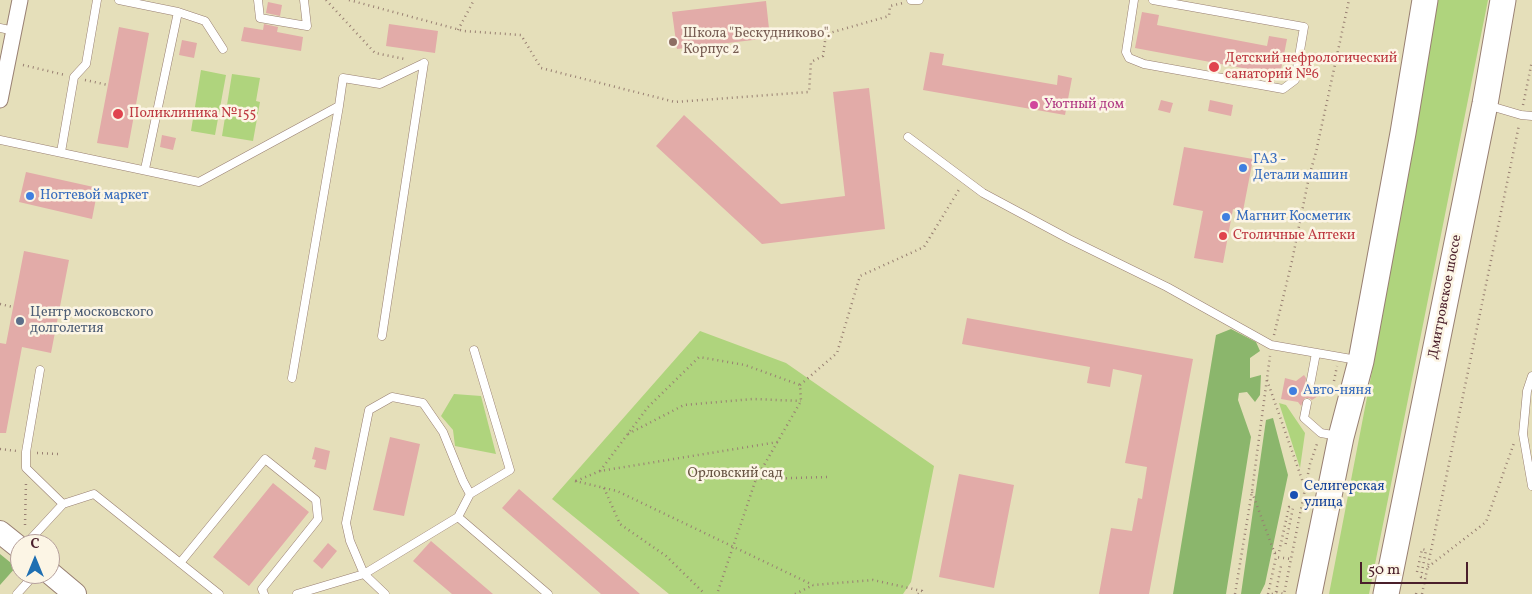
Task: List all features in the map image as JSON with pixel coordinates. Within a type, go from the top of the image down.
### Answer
[{"type":"main road","points":[[1308,589],[1341,437],[1361,361],[1403,133],[1425,0]]},
{"type":"main road","name":"Дмитровское шоссе","points":[[1386,594],[1485,104],[1503,0]]},
{"type":"main road","points":[[0,532],[10,540]]},
{"type":"main road","points":[[60,581],[75,594]]},
{"type":"street","points":[[0,100],[7,29],[20,0]]},
{"type":"lane","points":[[60,152],[74,77],[86,64],[97,0]]},
{"type":"lane","points":[[119,0],[178,12],[205,20],[223,49]]},
{"type":"lane","points":[[258,0],[260,18],[308,26],[304,0]]},
{"type":"lane","points":[[1134,0],[1126,52],[1129,58],[1144,64],[1283,89],[1295,80],[1304,27],[1153,0]]},
{"type":"lane","points":[[145,169],[178,12]]},
{"type":"lane","points":[[292,378],[339,106],[342,78],[380,84],[424,63]]},
{"type":"lane","points":[[382,336],[424,63]]},
{"type":"lane","points":[[1485,104],[1521,115],[1532,116]]},
{"type":"lane","points":[[0,140],[145,169],[199,182],[339,106]]},
{"type":"lane","points":[[908,137],[965,180],[996,200],[1069,239],[1167,287],[1271,345],[1361,361]]},
{"type":"lane","points":[[297,594],[364,574],[458,516],[470,494],[510,470],[474,350]]},
{"type":"lane","points":[[1310,385],[1316,353]]},
{"type":"lane","points":[[40,370],[26,452],[26,468],[62,504]]},
{"type":"lane","points":[[1532,376],[1528,391],[1523,434],[1532,486]]},
{"type":"lane","points":[[385,594],[364,574],[350,541],[346,523],[368,410],[392,397],[423,403],[443,432],[463,482],[470,494]]},
{"type":"lane","points":[[1307,403],[1304,418],[1321,433],[1341,437]]},
{"type":"lane","points":[[180,563],[265,459],[316,500],[318,519],[262,589],[264,594]]},
{"type":"lane","points":[[35,534],[62,504],[94,494],[219,594]]},
{"type":"lane","points":[[458,516],[548,594]]},
{"type":"lane","points":[[17,594],[26,584]]},
{"type":"path","points":[[326,0],[375,54],[424,63]]},
{"type":"path","points":[[349,0],[458,30],[521,35],[542,68],[675,102],[810,92],[811,62],[823,56],[826,34],[889,16],[890,6],[914,0]]},
{"type":"path","points":[[458,30],[474,0]]},
{"type":"path","points":[[1235,594],[1252,491],[1271,345],[1292,262],[1309,176],[1316,152],[1349,0]]},
{"type":"path","points":[[1422,594],[1532,60]]},
{"type":"path","points":[[800,385],[837,353],[860,276],[924,247],[965,180]]},
{"type":"path","points":[[0,304],[13,307]]},
{"type":"path","points":[[600,471],[648,407],[699,357],[745,365],[800,385]]},
{"type":"path","points":[[1266,378],[1305,490],[1284,594],[1272,593]]},
{"type":"path","points":[[716,594],[756,479],[801,401],[800,385]]},
{"type":"path","points":[[627,435],[684,405],[753,399],[801,401]]},
{"type":"path","points":[[1428,567],[1486,522],[1515,439],[1523,434]]},
{"type":"path","points":[[778,442],[600,471],[575,481],[617,491],[813,586]]},
{"type":"path","points":[[0,449],[58,454]]},
{"type":"path","points":[[25,525],[26,468]]},
{"type":"path","points":[[756,479],[828,477]]},
{"type":"path","points":[[604,488],[620,524],[666,556],[705,594]]},
{"type":"path","points":[[1252,491],[1276,555],[1272,593]]},
{"type":"path","points":[[1276,555],[1279,552],[1289,507],[1293,508],[1285,547]]},
{"type":"path","points":[[1418,572],[1422,549],[1426,550],[1421,577],[1426,578]]},
{"type":"path","points":[[1276,555],[1291,560]]},
{"type":"path","points":[[1272,593],[1281,566]]},
{"type":"path","points":[[794,594],[813,586],[873,580],[923,593]]},
{"type":"path","points":[[1418,582],[1424,584]]},
{"type":"path","points":[[918,594],[923,593]]},
{"type":"green space","points":[[1436,0],[1488,0],[1369,594],[1329,594],[1374,361]]},
{"type":"green space","points":[[201,70],[226,75],[215,135],[191,131]]},
{"type":"green space","points":[[232,74],[260,78],[256,101],[260,102],[253,141],[222,136]]},
{"type":"green space","points":[[1231,329],[1256,342],[1260,351],[1250,358],[1250,378],[1261,375],[1260,395],[1255,402],[1247,392],[1239,393],[1238,400],[1251,437],[1226,594],[1173,594],[1216,335]]},
{"type":"green space","name":"Орловский сад","points":[[700,331],[786,363],[934,466],[911,582],[903,594],[669,594],[552,499]]},
{"type":"green space","points":[[454,394],[481,396],[496,454],[455,446],[453,430],[441,416]]},
{"type":"green space","points":[[1279,403],[1286,405],[1305,433],[1300,468]]},
{"type":"green space","points":[[1273,418],[1288,475],[1265,584],[1260,594],[1241,594],[1266,420]]},
{"type":"green space","points":[[0,554],[10,562],[10,574],[0,585]]},
{"type":"building","points":[[766,1],[770,38],[677,49],[672,12]]},
{"type":"building","points":[[268,2],[282,5],[280,16],[266,13]]},
{"type":"building","points":[[1142,12],[1159,15],[1157,25],[1267,46],[1269,36],[1287,39],[1280,75],[1135,48]]},
{"type":"building","points":[[264,24],[278,27],[277,32],[303,37],[301,51],[241,41],[244,27],[263,30]]},
{"type":"building","points":[[389,24],[438,31],[435,53],[386,46]]},
{"type":"building","name":"Поликлиника №155","points":[[119,27],[149,33],[128,148],[97,143]]},
{"type":"building","points":[[182,40],[197,43],[194,58],[179,55]]},
{"type":"building","points":[[930,52],[944,54],[942,65],[1057,85],[1058,75],[1072,78],[1065,115],[923,90]]},
{"type":"building","points":[[869,88],[885,229],[762,244],[656,146],[684,115],[781,204],[845,196],[833,92]]},
{"type":"building","points":[[1161,100],[1173,103],[1170,113],[1158,110]]},
{"type":"building","points":[[1210,100],[1233,105],[1231,116],[1208,111]]},
{"type":"building","points":[[162,135],[176,138],[173,150],[160,147]]},
{"type":"building","points":[[1184,147],[1253,159],[1243,211],[1233,209],[1223,263],[1194,258],[1203,211],[1173,205]]},
{"type":"building","points":[[26,172],[98,188],[92,219],[19,202]]},
{"type":"building","points":[[24,251],[69,260],[51,353],[22,347],[6,433],[0,433],[0,343],[6,344]]},
{"type":"building","points":[[967,318],[1193,359],[1149,594],[1099,594],[1111,528],[1132,531],[1138,498],[1142,499],[1147,467],[1125,463],[1142,375],[1113,369],[1110,387],[1087,383],[1090,367],[962,344]]},
{"type":"building","name":"Авто-няня","points":[[1304,375],[1306,378],[1305,387],[1308,390],[1313,389],[1318,396],[1312,400],[1305,398],[1301,406],[1298,402],[1281,399],[1285,378],[1296,381]]},
{"type":"building","points":[[390,437],[420,444],[404,516],[373,510]]},
{"type":"building","points":[[315,447],[330,451],[326,470],[314,467],[316,460],[312,459]]},
{"type":"building","points":[[959,474],[1014,485],[994,588],[939,577]]},
{"type":"building","points":[[273,483],[309,512],[249,586],[213,557]]},
{"type":"building","points":[[519,489],[640,594],[601,594],[502,508]]},
{"type":"building","points":[[431,541],[493,594],[452,594],[413,561]]},
{"type":"building","points":[[328,543],[337,551],[322,569],[313,561]]},
{"type":"place","name":"Школа \"Бескудниково\". Корпус 2","points":[[673,42]]},
{"type":"place","name":"Детский нефрологический санаторий №6","points":[[1214,67]]},
{"type":"place","name":"Уютный дом","points":[[1034,105]]},
{"type":"place","name":"Поликлиника №155","points":[[118,114]]},
{"type":"place","name":"ГАЗ - Детали машин","points":[[1243,168]]},
{"type":"place","name":"Ногтевой маркет","points":[[30,196]]},
{"type":"place","name":"Магнит Косметик","points":[[1226,217]]},
{"type":"place","name":"Столичные Аптеки","points":[[1223,236]]},
{"type":"place","name":"Центр московского долголетия","points":[[20,321]]},
{"type":"place","name":"Авто-няня","points":[[1293,391]]},
{"type":"place","name":"Селигерская улица","points":[[1294,495]]}]
